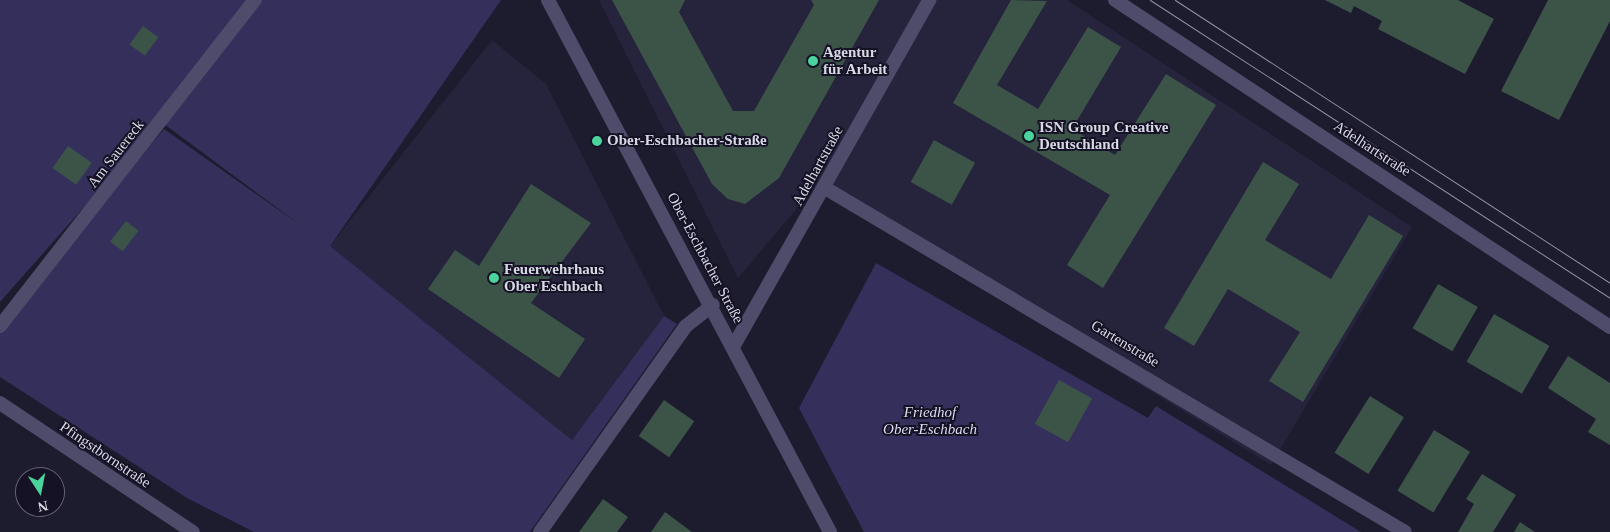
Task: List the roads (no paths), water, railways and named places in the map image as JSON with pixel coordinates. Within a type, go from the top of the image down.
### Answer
[{"type":"street","name":"Am Sauereck","points":[[0,326],[255,0]]},
{"type":"street","name":"Ober-Eschbacher Straße","points":[[548,0],[713,305],[830,532]]},
{"type":"street","name":"Adelhartstraße","points":[[733,347],[825,188],[929,0]]},
{"type":"street","name":"Adelhartstraße","points":[[1115,0],[1610,327]]},
{"type":"street","name":"Gartenstraße","points":[[825,188],[1405,532]]},
{"type":"street","points":[[540,532],[686,326],[713,305]]},
{"type":"street","name":"Pfingstbornstraße","points":[[0,403],[193,532]]},
{"type":"tram line","points":[[1150,0],[1610,298]]},
{"type":"tram line","points":[[1175,0],[1610,283]]},
{"type":"place","name":"Agentur für Arbeit","points":[[813,61]]},
{"type":"place","name":"ISN Group Creative Deutschland","points":[[1029,136]]},
{"type":"place","name":"Ober-Eschbacher-Straße","points":[[597,141]]},
{"type":"place","name":"Feuerwehrhaus Ober Eschbach","points":[[494,278]]},
{"type":"park label","name":"Friedhof Ober-Eschbach","points":[[930,420]]}]
